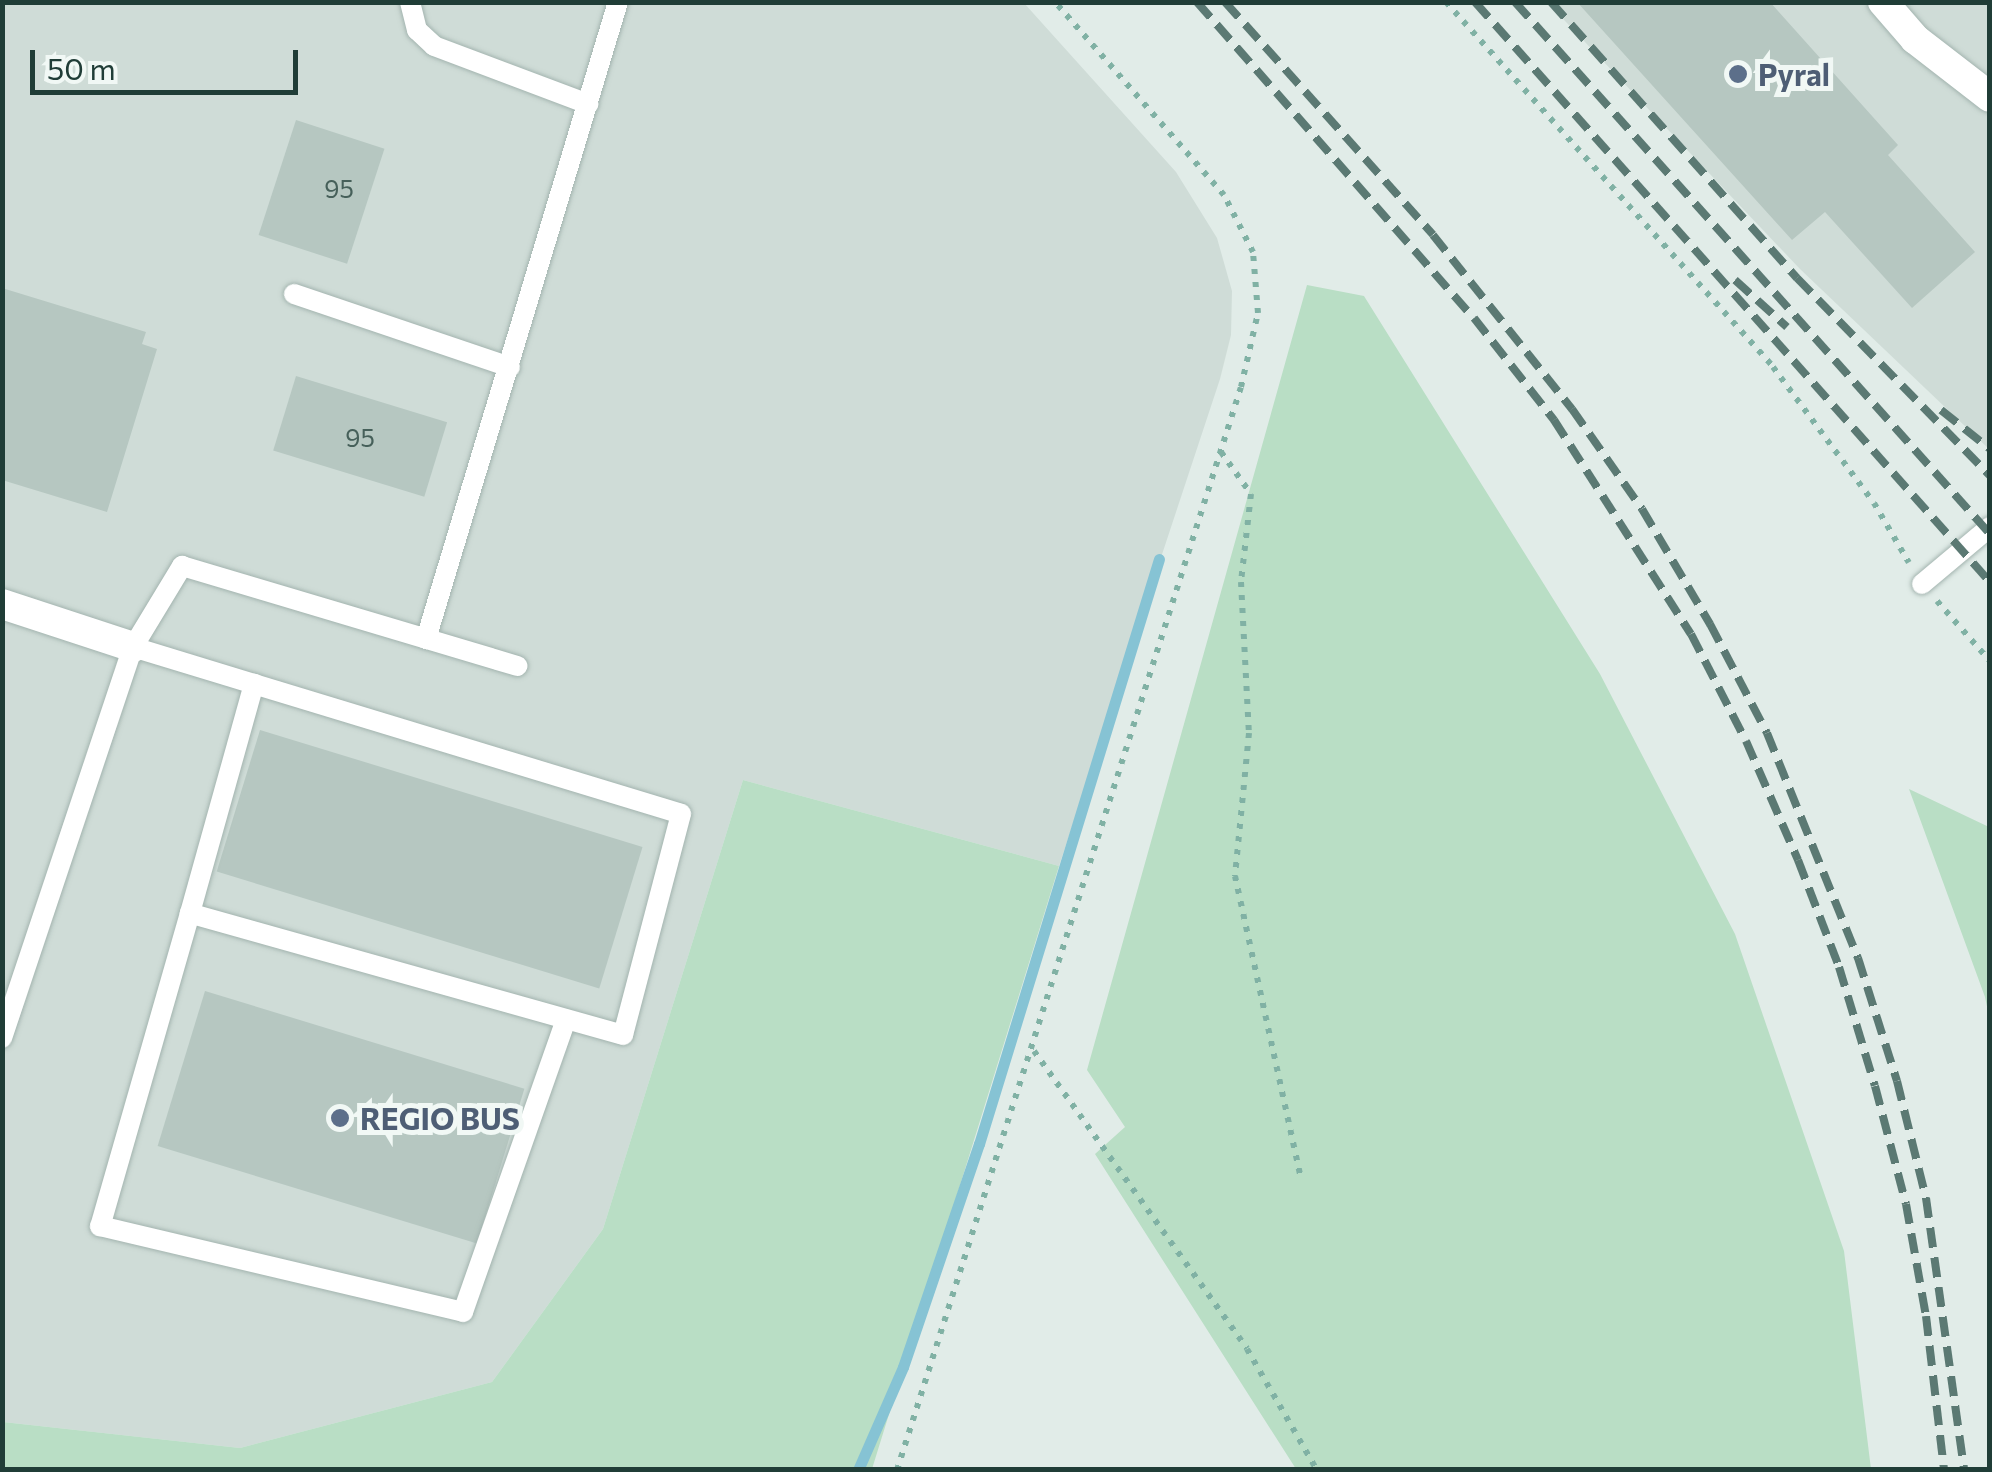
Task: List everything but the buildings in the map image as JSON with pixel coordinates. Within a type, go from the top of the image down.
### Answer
[{"type":"main road","points":[[1883,2],[1915,39],[1990,97]]},
{"type":"main road","points":[[2,604],[133,647]]},
{"type":"lane","points":[[410,2],[416,30],[434,46],[588,104]]},
{"type":"lane","points":[[426,640],[618,2]]},
{"type":"lane","points":[[294,294],[510,366]]},
{"type":"lane","points":[[1922,584],[1990,527]]},
{"type":"lane","points":[[2,1038],[133,647],[182,566],[516,666]]},
{"type":"lane","points":[[133,647],[681,814],[623,1034],[190,913]]},
{"type":"lane","points":[[254,684],[100,1226],[464,1312],[566,1020]]},
{"type":"path","points":[[897,1470],[1034,1050],[1221,450],[1258,313],[1253,252],[1224,194],[1054,2]]},
{"type":"path","points":[[1446,2],[1772,367],[1874,503],[1922,584],[1990,661]]},
{"type":"path","points":[[1221,450],[1250,494],[1242,582],[1249,733],[1235,876],[1300,1174]]},
{"type":"path","points":[[1034,1050],[1247,1349],[1318,1470]]},
{"type":"shaded area","points":[[3,3],[1024,3],[1176,172],[1217,238],[1232,291],[1231,335],[1220,379],[1059,866],[743,780],[603,1229],[492,1382],[240,1448],[3,1422]]},
{"type":"shaded area","points":[[1548,3],[1989,3],[1989,449],[1800,269]]},
{"type":"green space","points":[[1307,285],[1364,296],[1600,674],[1735,934],[1844,1251],[1871,1469],[1296,1469],[1095,1154],[1125,1127],[1087,1070]]},
{"type":"green space","points":[[743,780],[1059,866],[872,1469],[3,1469],[3,1422],[240,1448],[492,1382],[603,1229]]},
{"type":"green space","points":[[1909,789],[1989,827],[1989,1016],[1985,997]]},
{"type":"waterway","points":[[858,1470],[903,1367],[979,1144],[1159,559]]},
{"type":"railway","points":[[1197,2],[1474,318],[1554,420],[1691,634],[1746,741],[1839,967],[1875,1086],[1906,1204],[1926,1316],[1944,1470]]},
{"type":"railway","points":[[1225,2],[1433,235],[1572,409],[1642,509],[1710,624],[1767,733],[1858,958],[1897,1081],[1926,1198],[1964,1470]]},
{"type":"railway","points":[[1475,2],[1990,582]]},
{"type":"railway","points":[[1515,2],[1990,534]]},
{"type":"railway","points":[[1551,2],[1797,278],[1990,476]]},
{"type":"railway","points":[[1735,280],[1787,327]]},
{"type":"railway","points":[[1941,410],[1990,449]]},
{"type":"place","name":"Pyral","points":[[1738,74]]},
{"type":"place","name":"REGIO BUS","points":[[340,1118]]}]
